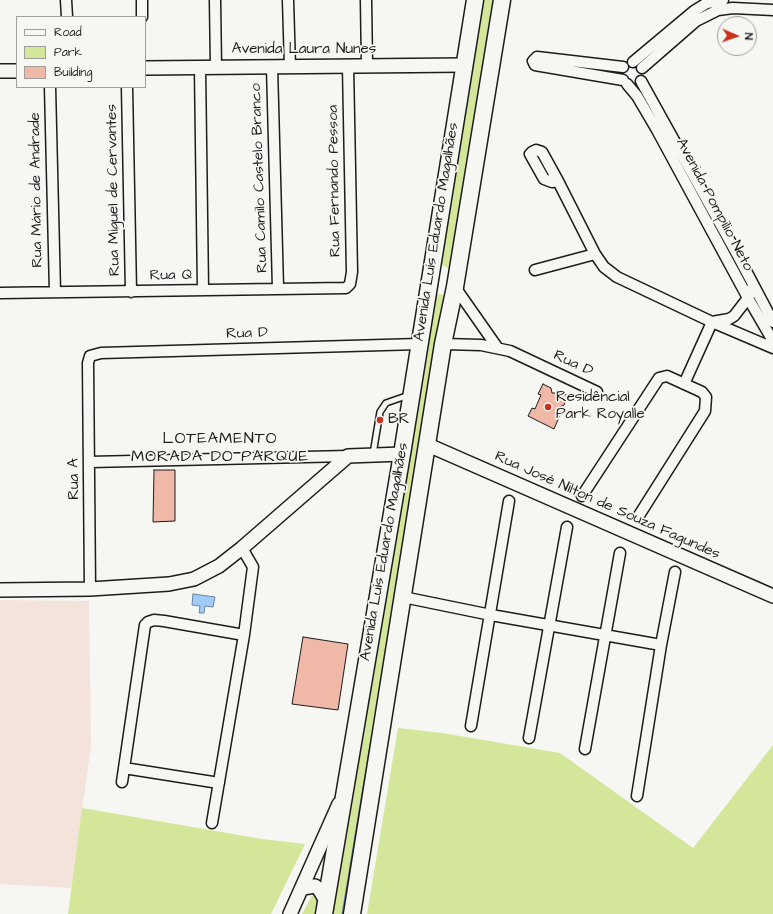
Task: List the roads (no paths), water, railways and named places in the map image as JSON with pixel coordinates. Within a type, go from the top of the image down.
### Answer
[{"type":"main road","name":"Avenida Luís Eduardo Magalhães","points":[[325,908],[412,394],[424,309],[475,0]]},
{"type":"main road","name":"Avenida Luís Eduardo Magalhães","points":[[352,914],[443,344],[456,280],[502,0]]},
{"type":"main road","points":[[432,266],[441,277],[456,280]]},
{"type":"main road","points":[[424,309],[432,304],[441,305],[448,316]]},
{"type":"street","points":[[66,0],[67,16]]},
{"type":"street","points":[[142,0],[142,16]]},
{"type":"street","points":[[215,0],[216,67]]},
{"type":"street","points":[[288,0],[290,67]]},
{"type":"street","points":[[366,0],[367,66]]},
{"type":"street","points":[[625,82],[621,73],[623,67],[628,63],[633,62],[679,22],[706,2],[723,0]]},
{"type":"street","points":[[706,2],[711,14]]},
{"type":"street","points":[[642,68],[696,21],[711,14],[733,8],[773,10]]},
{"type":"street","points":[[623,67],[536,57],[533,61],[535,65],[637,84],[641,82],[644,75],[642,68],[633,62]]},
{"type":"street","name":"Avenida Laura Nunes","points":[[146,68],[464,65]]},
{"type":"street","name":"Rua Fernando Pessoa","points":[[342,288],[350,284],[352,272],[348,66]]},
{"type":"street","name":"Rua Camilo Castelo Branco","points":[[272,67],[278,288]]},
{"type":"street","points":[[200,68],[203,290]]},
{"type":"street","points":[[0,71],[16,71]]},
{"type":"street","name":"Avenida Pompilio Neto","points":[[625,82],[637,96],[657,130],[773,341]]},
{"type":"street","name":"Avenida Pompilio Neto","points":[[641,82],[737,254],[773,322]]},
{"type":"street","name":"Rua Mário de Andrade","points":[[50,88],[55,292]]},
{"type":"street","name":"Rua Miguel de Cervantes","points":[[127,88],[131,292]]},
{"type":"street","points":[[558,181],[595,254],[604,267],[617,277],[712,322],[773,348]]},
{"type":"street","points":[[535,270],[595,254]]},
{"type":"street","points":[[456,280],[497,347]]},
{"type":"street","points":[[712,322],[729,319],[748,298],[753,286]]},
{"type":"street","name":"Rua Q","points":[[0,293],[342,288]]},
{"type":"street","points":[[684,384],[712,322]]},
{"type":"street","name":"Rua D","points":[[88,368],[88,360],[90,356],[94,354],[419,344]]},
{"type":"street","name":"Rua D","points":[[443,344],[481,344],[510,351],[598,392]]},
{"type":"street","name":"Rua A","points":[[88,368],[90,589]]},
{"type":"street","points":[[582,496],[658,378],[667,376],[702,392],[706,403],[705,411],[638,517]]},
{"type":"street","name":"Rua José Nilton de Souza Fagundes","points":[[428,445],[773,596]]},
{"type":"street","points":[[90,462],[402,454]]},
{"type":"street","points":[[0,590],[90,589],[169,584],[194,579],[219,566],[242,548],[348,456]]},
{"type":"street","points":[[471,726],[491,615],[508,502]]},
{"type":"street","points":[[529,738],[566,527]]},
{"type":"street","points":[[212,823],[244,635],[253,567],[242,548]]},
{"type":"street","points":[[585,749],[620,553]]},
{"type":"street","points":[[637,796],[661,645],[675,572]]},
{"type":"street","points":[[403,597],[549,626],[661,645]]},
{"type":"street","points":[[122,782],[145,625],[154,620],[164,620],[244,635]]},
{"type":"street","points":[[124,768],[219,783]]},
{"type":"street","points":[[290,914],[344,792]]},
{"type":"street","points":[[302,888],[315,886],[319,889],[325,908]]},
{"type":"lane","points":[[373,455],[380,412],[386,403],[412,394]]},
{"type":"water","points":[[193,594],[215,597],[213,607],[205,606],[204,613],[199,613],[200,606],[192,605]]},
{"type":"waterway","points":[[343,914],[371,745]]},
{"type":"place","name":"Residêncial Park Royalle","points":[[548,407]]},
{"type":"place","name":"BR","points":[[380,420]]},
{"type":"district","name":"LOTEAMENTO MORADA DO PARQUE","points":[[220,449]]}]
